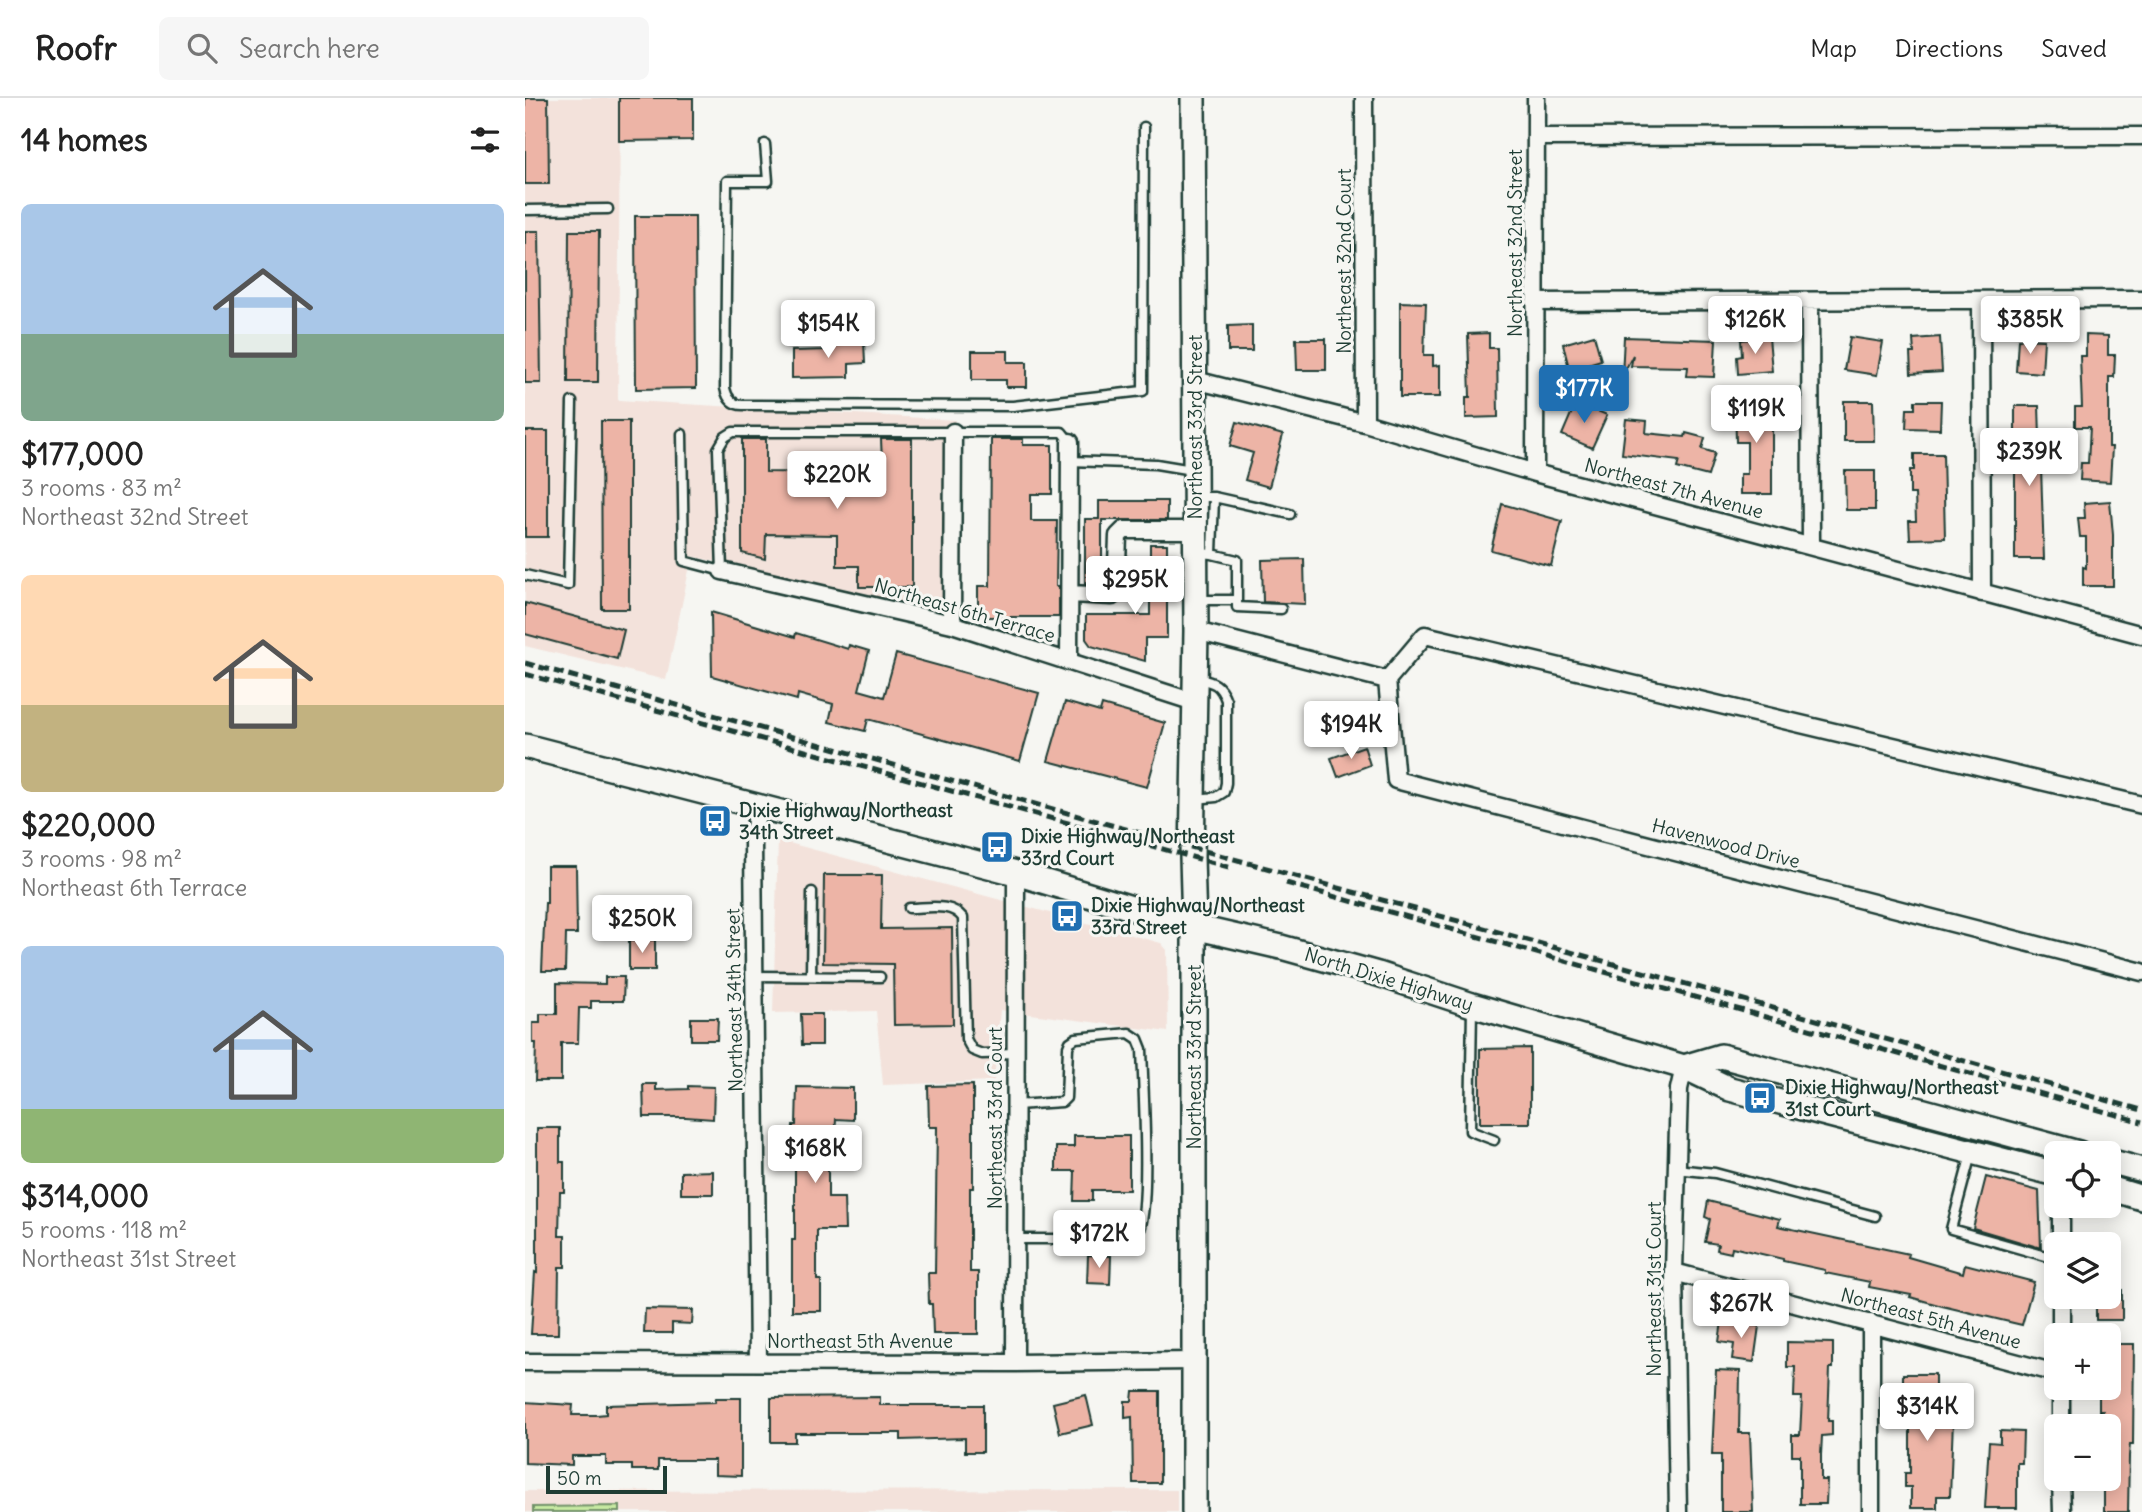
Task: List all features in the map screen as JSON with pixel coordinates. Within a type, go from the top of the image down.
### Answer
[{"type":"main road","name":"Northeast 33rd Street","points":[[1192,98],[1195,470],[1205,497],[1195,530],[1203,554],[1196,600],[1192,799],[1194,1512]]},
{"type":"main road","name":"North Dixie Highway","points":[[525,746],[1016,873],[1194,927],[1281,947],[1378,974],[1472,1005],[1684,1067],[1730,1089],[2044,1171]]},
{"type":"main road","points":[[1684,1067],[1721,1056],[2044,1144]]},
{"type":"main road","points":[[2121,1164],[2142,1170]]},
{"type":"main road","points":[[2121,1192],[2142,1198]]},
{"type":"street","name":"Northeast 32nd Court","points":[[1364,98],[1365,423]]},
{"type":"street","name":"Northeast 32nd Street","points":[[1535,472],[1536,98]]},
{"type":"street","points":[[1536,137],[2142,136]]},
{"type":"street","points":[[1535,302],[2142,299]]},
{"type":"street","points":[[1981,300],[1982,593]]},
{"type":"street","points":[[1810,301],[1811,546]]},
{"type":"street","name":"Northeast 7th Avenue","points":[[1195,380],[1365,423],[1535,472],[2142,635]]},
{"type":"street","points":[[952,624],[953,432]]},
{"type":"street","points":[[1069,662],[1070,442]]},
{"type":"street","points":[[1070,594],[1112,596],[1116,592],[1118,536],[1124,530],[1195,530]]},
{"type":"street","name":"Northeast 6th Terrace","points":[[722,571],[952,624],[1194,702]]},
{"type":"street","points":[[1196,631],[1387,680],[1425,635],[2142,805]]},
{"type":"street","name":"Havenwood Drive","points":[[1387,680],[1396,780],[2142,972]]},
{"type":"street","name":"Northeast 34th Street","points":[[758,806],[753,842],[758,1362]]},
{"type":"street","name":"Northeast 33rd Court","points":[[1015,1363],[1016,873]]},
{"type":"street","name":"Northeast 31st Court","points":[[1678,1512],[1674,1272],[1679,1089],[1684,1067]]},
{"type":"street","name":"Northeast 5th Avenue","points":[[1674,1272],[2044,1370]]},
{"type":"street","points":[[1871,1323],[1871,1512]]},
{"type":"street","name":"Northeast 5th Avenue","points":[[525,1362],[1194,1361]]},
{"type":"street","points":[[2061,1491],[2061,1512]]},
{"type":"lane","points":[[765,144],[768,181],[727,181],[725,388],[730,400],[737,405],[1013,406],[1143,391],[1144,127]]},
{"type":"lane","points":[[525,210],[608,209]]},
{"type":"lane","points":[[525,575],[568,585],[572,402]]},
{"type":"lane","points":[[682,434],[684,561],[722,571],[718,449],[725,437],[733,432],[1062,432],[1070,442]]},
{"type":"lane","points":[[1070,461],[1156,464],[1195,470]]},
{"type":"lane","points":[[1281,610],[1237,607],[1237,561],[1203,554],[1205,497],[1290,514]]},
{"type":"lane","points":[[1196,600],[1237,600]]},
{"type":"lane","points":[[1192,799],[1216,797],[1224,792],[1226,783],[1226,700],[1222,688],[1215,682],[1195,678]]},
{"type":"lane","points":[[811,976],[812,892]]},
{"type":"lane","points":[[909,908],[950,907],[958,911],[963,918],[966,1039],[972,1050],[982,1054],[1016,1053]]},
{"type":"lane","points":[[754,976],[880,977]]},
{"type":"lane","points":[[1472,1005],[1470,1131],[1494,1140]]},
{"type":"lane","points":[[1015,1239],[1138,1236],[1144,1214],[1142,1049],[1138,1039],[1129,1033],[1076,1038],[1068,1047],[1066,1098],[1062,1102],[1016,1105]]},
{"type":"lane","points":[[1972,1151],[1951,1229],[2044,1256]]},
{"type":"lane","points":[[1676,1168],[1715,1173],[1875,1216]]},
{"type":"shaded area","points":[[525,98],[620,98],[618,400],[955,420],[944,616],[692,556],[666,680],[525,646]]},
{"type":"shaded area","points":[[778,840],[1161,943],[1167,950],[1168,1032],[1000,1010],[994,1081],[883,1085],[876,1011],[773,1013]]},
{"type":"shaded area","points":[[1177,1490],[1177,1512],[525,1512],[525,1491]]},
{"type":"green space","points":[[620,1506],[620,1512],[533,1512],[533,1507]]},
{"type":"building","points":[[525,98],[548,98],[549,184],[525,184]]},
{"type":"building","points":[[619,98],[693,98],[693,140],[619,141]]},
{"type":"building","points":[[635,216],[695,216],[696,388],[636,389]]},
{"type":"building","points":[[525,231],[539,231],[541,383],[525,383]]},
{"type":"building","points":[[569,231],[599,231],[598,382],[568,382]]},
{"type":"building","points":[[1400,302],[1426,303],[1424,355],[1433,355],[1433,366],[1440,365],[1440,397],[1400,397]]},
{"type":"building","points":[[1252,325],[1252,351],[1228,351],[1228,326]]},
{"type":"building","points":[[1489,333],[1489,348],[1497,348],[1498,417],[1466,418],[1466,397],[1470,397],[1468,334]]},
{"type":"building","points":[[1594,335],[1601,360],[1588,364],[1590,371],[1571,376],[1563,344]]},
{"type":"building","points":[[2086,335],[2108,336],[2108,355],[2115,355],[2114,377],[2109,377],[2109,447],[2112,447],[2110,482],[2080,480],[2081,463],[2088,463],[2090,427],[2075,427],[2075,407],[2082,407],[2080,356],[2086,356]]},
{"type":"building","points":[[1624,337],[1716,340],[1714,377],[1687,376],[1688,367],[1631,366],[1633,355],[1622,376]]},
{"type":"building","points":[[1769,337],[1772,371],[1738,374],[1737,357],[1742,356],[1741,340]]},
{"type":"building","points":[[1850,337],[1883,342],[1877,375],[1844,370]]},
{"type":"building","points":[[1940,337],[1942,372],[1911,374],[1910,353],[1914,353],[1913,339]]},
{"type":"building","points":[[1296,339],[1326,339],[1326,370],[1297,370]]},
{"type":"building","points":[[2018,339],[2044,340],[2042,373],[2016,371]]},
{"type":"building","points":[[864,341],[865,363],[849,364],[849,377],[792,378],[792,351],[826,350],[826,342]]},
{"type":"building","points":[[972,351],[1008,351],[1008,362],[1027,362],[1027,387],[1006,387],[1006,380],[972,380]]},
{"type":"building","points":[[1735,401],[1772,401],[1772,494],[1740,494],[1740,474],[1747,474],[1747,442],[1736,442]]},
{"type":"building","points":[[1844,401],[1873,401],[1874,441],[1844,441]]},
{"type":"building","points":[[1915,401],[1941,401],[1940,429],[1906,428],[1907,409],[1915,409]]},
{"type":"building","points":[[1576,402],[1607,415],[1592,448],[1562,435]]},
{"type":"building","points":[[2015,406],[2039,406],[2044,559],[2015,559],[2015,472],[2021,472],[2021,452],[2025,452],[2026,433],[2015,433]]},
{"type":"building","points":[[1626,419],[1647,421],[1646,433],[1685,437],[1686,433],[1705,438],[1702,449],[1715,453],[1708,476],[1677,468],[1679,461],[1622,454]]},
{"type":"building","points":[[601,421],[629,421],[629,609],[602,609]]},
{"type":"building","points":[[1237,422],[1283,435],[1269,487],[1245,480],[1253,453],[1230,446]]},
{"type":"building","points":[[525,431],[548,431],[548,537],[525,537]]},
{"type":"building","points":[[742,439],[766,439],[766,472],[831,473],[831,482],[856,482],[856,462],[882,462],[881,439],[912,439],[912,587],[859,587],[859,566],[837,566],[837,535],[766,534],[765,559],[742,553]]},
{"type":"building","points":[[991,439],[1023,439],[1023,445],[1052,445],[1052,494],[1031,494],[1031,521],[1057,521],[1056,586],[1059,586],[1059,617],[978,617],[978,586],[990,586]]},
{"type":"building","points":[[1914,454],[1943,454],[1945,538],[1910,539],[1909,521],[1916,521],[1915,494],[1910,494],[1910,470],[1914,470]]},
{"type":"building","points":[[1845,471],[1875,471],[1875,510],[1846,510]]},
{"type":"building","points":[[1099,501],[1167,501],[1167,520],[1102,520],[1102,585],[1085,584],[1085,519],[1099,519]]},
{"type":"building","points":[[2110,501],[2113,586],[2083,586],[2086,537],[2080,537],[2078,518],[2085,518],[2084,503]]},
{"type":"building","points":[[1502,504],[1562,521],[1551,566],[1491,550]]},
{"type":"building","points":[[1150,544],[1167,544],[1167,638],[1145,638],[1145,661],[1091,646],[1086,639],[1086,615],[1150,615]]},
{"type":"building","points":[[1304,559],[1305,604],[1263,602],[1262,560]]},
{"type":"building","points":[[525,603],[624,630],[617,659],[525,634]]},
{"type":"building","points":[[711,612],[795,637],[796,633],[848,649],[849,645],[869,651],[859,690],[884,697],[896,654],[1039,693],[1020,761],[868,719],[865,731],[829,722],[833,704],[798,694],[797,700],[712,676]]},
{"type":"building","points":[[1065,702],[1100,712],[1102,705],[1165,723],[1147,787],[1048,761]]},
{"type":"building","points":[[1364,746],[1370,765],[1338,777],[1331,758]]},
{"type":"building","points":[[547,866],[576,866],[577,934],[566,934],[565,971],[542,971]]},
{"type":"building","points":[[824,875],[882,875],[881,929],[952,928],[953,1024],[894,1025],[893,964],[823,963]]},
{"type":"building","points":[[687,898],[687,918],[645,918],[645,899]]},
{"type":"building","points":[[629,940],[655,940],[655,970],[629,970]]},
{"type":"building","points":[[605,977],[624,977],[623,1001],[591,1001],[591,1008],[579,1008],[578,1043],[561,1043],[561,1081],[535,1081],[536,1043],[533,1043],[533,1023],[540,1023],[540,1014],[557,1014],[557,983],[605,984]]},
{"type":"building","points":[[801,1014],[822,1014],[822,1045],[802,1045]]},
{"type":"building","points":[[691,1018],[718,1018],[717,1040],[691,1040]]},
{"type":"building","points":[[1530,1048],[1530,1123],[1480,1123],[1480,1049]]},
{"type":"building","points":[[643,1084],[656,1084],[656,1090],[688,1089],[688,1086],[714,1087],[713,1119],[644,1117]]},
{"type":"building","points":[[973,1085],[970,1272],[978,1272],[978,1334],[933,1334],[928,1273],[935,1273],[937,1127],[929,1127],[928,1086]]},
{"type":"building","points":[[797,1087],[853,1088],[853,1120],[836,1119],[834,1157],[828,1157],[828,1198],[844,1198],[845,1230],[817,1230],[817,1280],[821,1280],[821,1311],[792,1311],[795,1155],[792,1155]]},
{"type":"building","points":[[537,1128],[560,1128],[560,1162],[564,1162],[559,1236],[565,1236],[565,1267],[559,1267],[558,1334],[531,1334],[535,1272],[537,1273]]},
{"type":"building","points":[[1074,1136],[1129,1136],[1129,1190],[1092,1190],[1092,1201],[1074,1201],[1075,1171],[1056,1171],[1056,1147],[1074,1147]]},
{"type":"building","points":[[713,1171],[713,1194],[681,1194],[681,1172]]},
{"type":"building","points":[[1986,1177],[2039,1191],[2041,1248],[1973,1228]]},
{"type":"building","points":[[1708,1201],[1780,1219],[1778,1226],[1909,1254],[1908,1257],[1963,1273],[1965,1264],[2034,1282],[2022,1325],[1942,1306],[1910,1297],[1911,1295],[1869,1287],[1870,1282],[1825,1273],[1825,1270],[1783,1259],[1732,1247],[1731,1253],[1717,1250],[1718,1244],[1705,1242],[1710,1219],[1705,1217]]},
{"type":"building","points":[[1088,1255],[1111,1256],[1110,1284],[1087,1283]]},
{"type":"building","points":[[2122,1290],[2122,1320],[2096,1320],[2096,1309],[2121,1309]]},
{"type":"building","points":[[645,1309],[693,1310],[692,1324],[672,1323],[672,1333],[644,1333]]},
{"type":"building","points":[[1722,1321],[1759,1326],[1754,1362],[1732,1359],[1734,1344],[1719,1342]]},
{"type":"building","points":[[1787,1342],[1833,1343],[1828,1421],[1832,1421],[1832,1435],[1822,1436],[1821,1455],[1821,1480],[1827,1480],[1826,1504],[1800,1504],[1800,1455],[1792,1455],[1792,1435],[1800,1435],[1802,1397],[1794,1397],[1795,1367],[1787,1367]]},
{"type":"building","points":[[2121,1344],[2134,1344],[2133,1444],[2130,1444],[2129,1456],[2128,1512],[2104,1512],[2104,1491],[2121,1491],[2121,1414],[2103,1414],[2103,1411],[2099,1411],[2099,1400],[2121,1400]]},
{"type":"building","points":[[1716,1370],[1740,1371],[1739,1433],[1750,1433],[1753,1512],[1721,1512],[1721,1455],[1712,1455]]},
{"type":"building","points":[[1903,1374],[1935,1374],[1935,1421],[1953,1421],[1950,1496],[1937,1496],[1937,1508],[1911,1508],[1911,1487],[1905,1487],[1905,1473],[1910,1473],[1910,1412],[1903,1412]]},
{"type":"building","points":[[1133,1391],[1160,1391],[1160,1483],[1133,1483],[1132,1417],[1125,1418],[1125,1401],[1132,1401]]},
{"type":"building","points":[[1086,1395],[1093,1425],[1060,1433],[1053,1403]]},
{"type":"building","points":[[880,1397],[880,1405],[983,1405],[983,1452],[965,1452],[965,1438],[901,1440],[901,1433],[795,1433],[795,1442],[771,1442],[771,1398]]},
{"type":"building","points":[[716,1398],[741,1398],[741,1476],[715,1475],[715,1460],[658,1460],[658,1470],[632,1470],[632,1465],[606,1465],[606,1456],[572,1456],[572,1465],[525,1463],[525,1402],[573,1405],[572,1415],[597,1415],[606,1414],[606,1405],[715,1402]]},
{"type":"building","points":[[2000,1431],[2023,1432],[2022,1463],[2017,1463],[2017,1508],[1985,1508],[1989,1442],[2000,1443]]},
{"type":"railway","points":[[525,663],[2142,1110]]},
{"type":"railway","points":[[525,674],[1232,868]]},
{"type":"railway","points":[[1286,883],[2142,1122]]},
{"type":"place","name":"Dixie Highway/Northeast 34th Street","points":[[715,821]]},
{"type":"place","name":"Dixie Highway/Northeast 33rd Court","points":[[997,847]]},
{"type":"place","name":"Dixie Highway/Northeast 33rd Street","points":[[1067,916]]},
{"type":"place","name":"Dixie Highway/Northeast 31st Court","points":[[1760,1098]]}]
